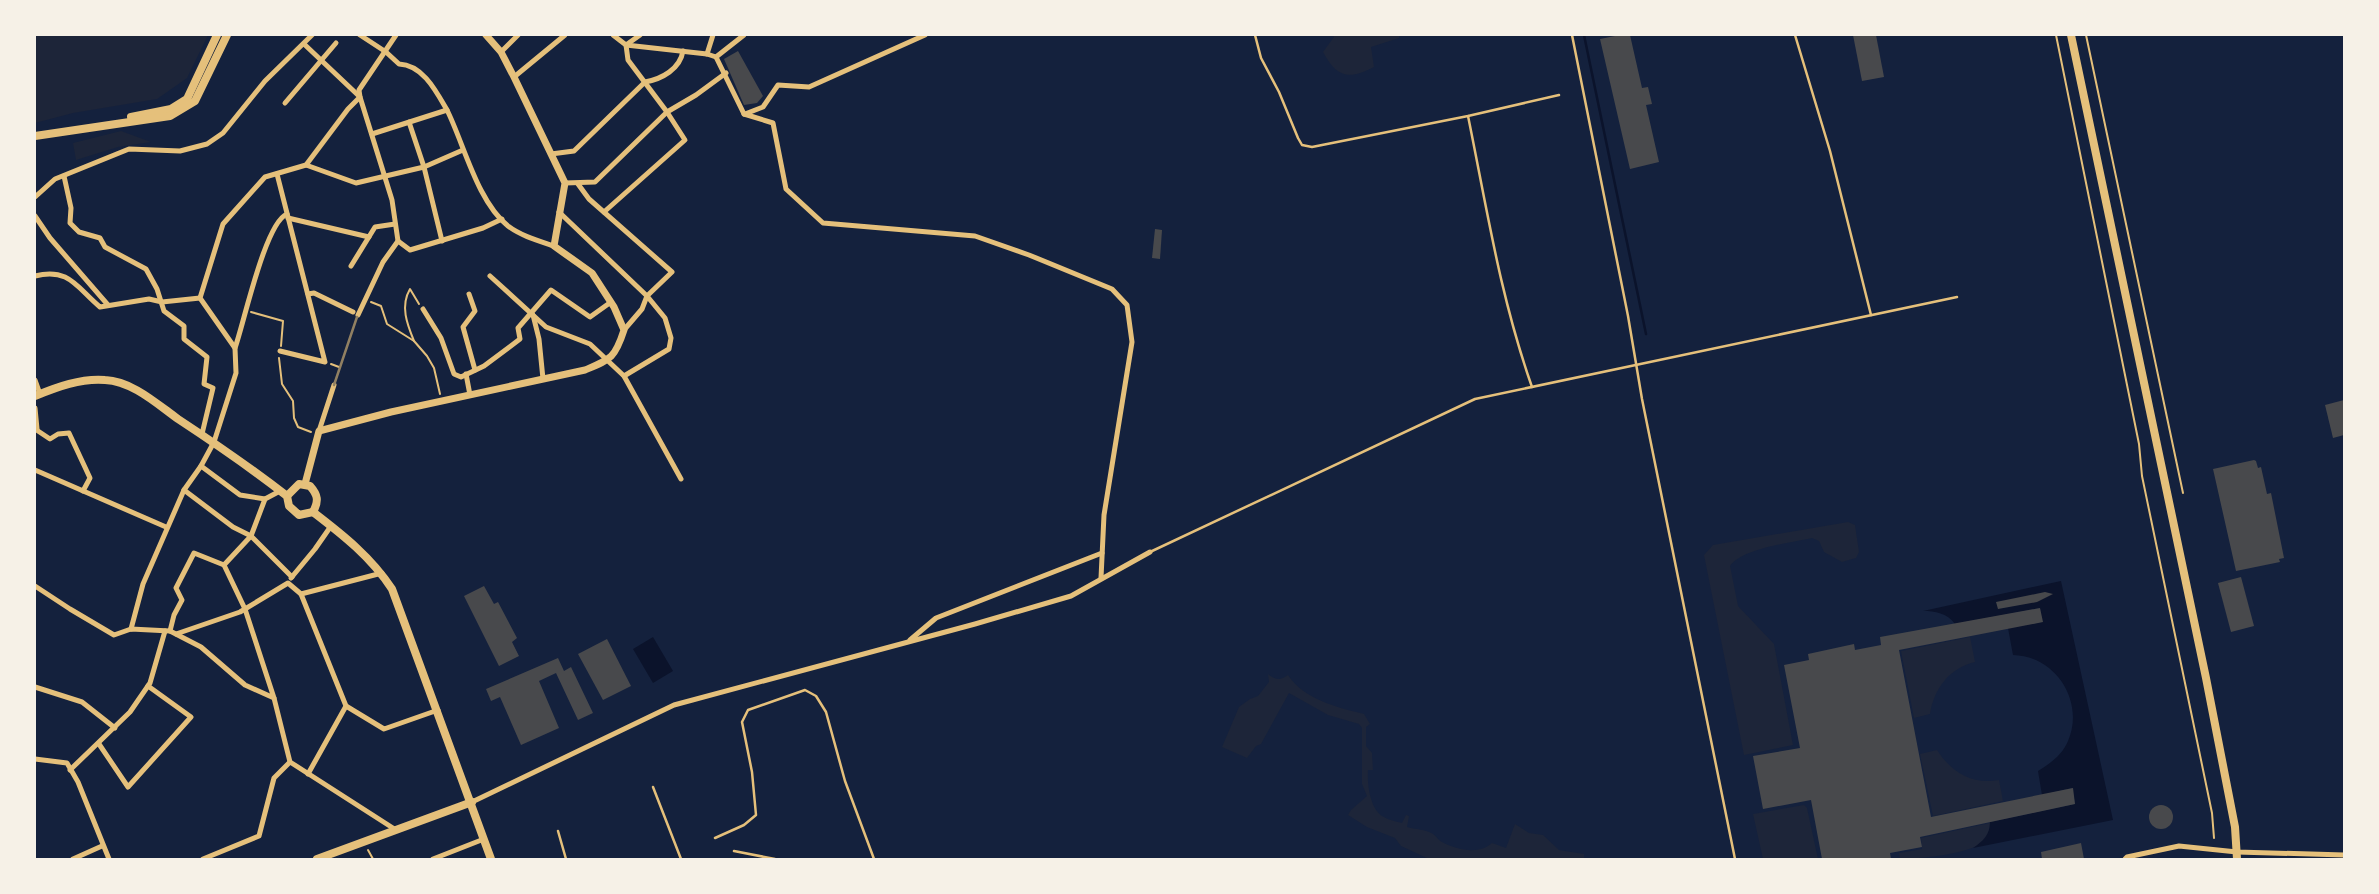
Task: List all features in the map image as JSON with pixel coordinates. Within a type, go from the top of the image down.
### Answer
[{"type":"main road","points":[[35,132],[159,112],[182,104],[192,91],[217,35]]},
{"type":"main road","points":[[35,136],[170,116],[184,109],[195,101],[227,35]]},
{"type":"main road","points":[[2071,35],[2164,472],[2235,827],[2237,856]]},
{"type":"main road","points":[[38,395],[75,383],[106,380],[118,382],[132,388],[239,458],[284,493],[289,506],[299,515],[313,512],[358,547],[382,573],[392,588],[472,802],[491,859]]},
{"type":"main road","points":[[284,493],[299,484],[310,486],[316,493],[317,501],[313,512]]},
{"type":"main road","points":[[317,859],[472,802]]},
{"type":"street","points":[[35,197],[55,179],[129,149],[180,151],[207,144],[223,133],[265,81],[312,35]]},
{"type":"street","points":[[360,35],[386,52],[399,64],[409,64],[430,82],[447,110],[458,133],[463,150],[488,202],[508,226],[532,240],[554,246],[592,273],[611,302],[624,330]]},
{"type":"street","points":[[396,35],[359,90],[392,200],[398,241],[410,250],[442,242],[483,228],[502,219]]},
{"type":"street","points":[[486,35],[501,52],[565,183],[554,246]]},
{"type":"street","points":[[501,52],[518,35]]},
{"type":"street","points":[[514,77],[565,35]]},
{"type":"street","points":[[613,35],[626,45],[706,54],[716,57],[726,73],[744,114],[774,123],[786,189],[823,223],[975,236],[1029,255],[1112,289],[1128,305],[1132,342],[1104,515],[1101,578]]},
{"type":"street","points":[[626,45],[640,35]]},
{"type":"street","points":[[706,54],[713,35]]},
{"type":"street","points":[[716,57],[744,35]]},
{"type":"street","points":[[744,114],[763,107],[778,85],[808,88],[925,35]]},
{"type":"street","points":[[285,103],[336,43]]},
{"type":"street","points":[[304,44],[360,97]]},
{"type":"street","points":[[604,212],[685,140],[668,112],[628,60],[626,45]]},
{"type":"street","points":[[551,154],[574,151],[645,82],[656,80],[673,70],[681,61],[683,51]]},
{"type":"street","points":[[565,183],[595,182],[668,112],[696,95],[726,73]]},
{"type":"street","points":[[200,298],[223,224],[265,178],[306,165],[348,109],[360,97]]},
{"type":"street","points":[[372,134],[447,110]]},
{"type":"street","points":[[409,122],[424,167],[442,242]]},
{"type":"street","points":[[306,165],[356,183],[424,167],[463,150]]},
{"type":"street","points":[[276,174],[326,362],[280,351]]},
{"type":"street","points":[[64,176],[71,208],[70,223],[79,232],[100,238],[105,247],[146,269],[162,302],[164,311],[184,326],[184,339],[207,357],[204,384],[212,388],[202,434]]},
{"type":"street","points":[[318,433],[441,401],[585,370],[609,360],[618,348],[624,330],[642,309],[647,296],[672,272],[589,199],[578,184]]},
{"type":"street","points":[[559,212],[647,296],[665,318],[671,338],[669,349],[624,376]]},
{"type":"street","points":[[35,216],[50,238],[108,305]]},
{"type":"street","points":[[131,629],[143,584],[166,527],[184,490],[201,466],[214,442],[236,373],[234,348],[262,257],[275,225],[281,217],[287,216],[369,237]]},
{"type":"street","points":[[351,266],[375,227],[395,224]]},
{"type":"street","points":[[308,294],[314,293],[355,313],[365,300],[383,262],[398,241]]},
{"type":"street","points":[[35,276],[47,273],[61,274],[80,286],[100,307],[149,298],[162,302],[200,298]]},
{"type":"street","points":[[490,276],[533,313],[546,327],[590,344],[609,360],[624,376],[681,479]]},
{"type":"street","points":[[423,309],[441,338],[454,374],[461,377],[511,348],[520,339],[518,328],[551,290],[590,317],[611,302]]},
{"type":"street","points":[[468,294],[476,311],[463,327],[475,370]]},
{"type":"street","points":[[200,298],[234,348]]},
{"type":"street","points":[[533,313],[539,340],[543,379]]},
{"type":"street","points":[[466,374],[470,395]]},
{"type":"street","points":[[35,380],[38,395]]},
{"type":"street","points":[[305,484],[318,433],[334,385]]},
{"type":"street","points":[[35,408],[36,429],[50,439],[58,434],[68,433],[90,478],[83,491]]},
{"type":"street","points":[[201,466],[240,495],[265,499],[284,493]]},
{"type":"street","points":[[35,470],[166,527]]},
{"type":"street","points":[[184,490],[234,527],[251,536],[292,577]]},
{"type":"street","points":[[224,565],[251,536],[265,499]]},
{"type":"street","points":[[35,586],[114,634],[131,629],[171,632],[245,609],[288,583],[331,526]]},
{"type":"street","points":[[472,802],[674,706],[1071,596],[1150,552]]},
{"type":"street","points":[[70,770],[130,712],[148,686],[171,632],[174,615],[182,600],[176,588],[194,553],[224,565],[245,609],[274,698],[290,762],[397,831]]},
{"type":"street","points":[[908,642],[936,618],[1102,553]]},
{"type":"street","points":[[301,594],[382,573]]},
{"type":"street","points":[[288,583],[301,594],[346,706],[384,728],[438,710]]},
{"type":"street","points":[[171,632],[201,647],[245,685],[274,698]]},
{"type":"street","points":[[99,744],[128,787],[191,717],[148,686]]},
{"type":"street","points":[[35,687],[82,702],[115,728]]},
{"type":"street","points":[[308,774],[346,706]]},
{"type":"street","points":[[35,758],[67,763],[78,782],[102,846],[109,859]]},
{"type":"street","points":[[203,859],[259,836],[274,778],[290,762]]},
{"type":"street","points":[[433,859],[484,839]]},
{"type":"street","points":[[73,859],[102,846]]},
{"type":"street","points":[[2125,859],[2179,846],[2237,856],[2308,857],[2344,855]]},
{"type":"lane","points":[[1255,35],[1261,58],[1279,92],[1302,145],[1312,147],[1468,116],[1559,95]]},
{"type":"lane","points":[[1572,35],[1735,859]]},
{"type":"lane","points":[[1795,35],[1830,151],[1870,315]]},
{"type":"lane","points":[[1468,116],[1494,257],[1519,351],[1532,387]]},
{"type":"lane","points":[[1150,552],[1475,399],[1957,297]]},
{"type":"lane","points":[[715,838],[744,824],[756,815],[752,772],[742,722],[748,710],[805,690],[816,696],[826,712],[845,782],[874,859]]},
{"type":"lane","points":[[653,787],[681,859]]},
{"type":"lane","points":[[558,831],[566,859]]},
{"type":"lane","points":[[734,851],[775,859]]},
{"type":"path","points":[[2056,35],[2139,444],[2142,476],[2210,804],[2214,838]]},
{"type":"path","points":[[2086,35],[2183,493]]},
{"type":"path","points":[[423,309],[410,289],[404,310],[414,341],[434,368],[439,383],[441,401]]},
{"type":"path","points":[[365,300],[381,306],[387,324],[414,341]]},
{"type":"path","points":[[246,311],[283,321],[279,359],[282,384],[293,401],[294,418],[298,427],[318,433]]},
{"type":"path","points":[[364,843],[373,859]]},
{"type":"shaded area","points":[[35,35],[208,35],[187,78],[157,99],[73,113],[35,123]]},
{"type":"shaded area","points":[[1333,35],[1399,35],[1399,38],[1371,47],[1374,67],[1351,75],[1339,72],[1328,61],[1323,52],[1334,37]]},
{"type":"shaded area","points":[[121,131],[151,142],[118,147],[76,160],[73,143]]},
{"type":"shaded area","points":[[1848,522],[1855,525],[1859,552],[1856,558],[1842,562],[1824,552],[1819,541],[1812,538],[1756,551],[1736,560],[1730,566],[1738,606],[1774,644],[1793,745],[1744,755],[1704,555],[1713,545]]},
{"type":"shaded area","points":[[2061,581],[2113,820],[1973,848],[1980,843],[1989,831],[1990,822],[2075,804],[2072,788],[2042,795],[2038,771],[2056,758],[2066,746],[2072,726],[2073,711],[2063,684],[2054,672],[2042,663],[2028,657],[2013,655],[2008,628],[2042,622],[2040,608],[1955,624],[1948,617],[1940,613],[1923,611]]},
{"type":"shaded area","points":[[653,637],[673,671],[653,683],[633,649]]},
{"type":"shaded area","points":[[1970,637],[1975,662],[1950,674],[1935,696],[1930,714],[1914,718],[1901,651]]},
{"type":"shaded area","points":[[1268,674],[1278,679],[1288,675],[1312,696],[1344,709],[1364,714],[1370,724],[1366,727],[1366,746],[1372,753],[1373,770],[1368,770],[1370,795],[1378,812],[1384,817],[1402,823],[1406,815],[1409,816],[1407,827],[1428,832],[1448,845],[1468,850],[1481,849],[1492,843],[1506,848],[1515,824],[1529,833],[1543,835],[1559,850],[1584,854],[1584,859],[1429,859],[1401,846],[1395,838],[1367,827],[1348,815],[1367,796],[1362,784],[1362,728],[1359,724],[1328,715],[1289,693],[1261,744],[1256,746],[1247,758],[1222,747],[1239,707],[1258,696],[1269,682]]},
{"type":"shaded area","points":[[1937,750],[1949,765],[1971,779],[1980,781],[1999,780],[2003,801],[1933,816],[1920,754]]},
{"type":"shaded area","points":[[1804,805],[1807,808],[1818,859],[1763,859],[1753,814]]},
{"type":"shaded area","points":[[1990,823],[1989,833],[1978,846],[1931,857],[1900,859],[1899,853],[1922,849],[1921,838]]},
{"type":"building","points":[[1630,35],[1642,88],[1648,87],[1652,104],[1646,105],[1659,162],[1630,169],[1600,39]]},
{"type":"building","points":[[1853,35],[1876,35],[1884,77],[1862,81]]},
{"type":"building","points":[[738,51],[763,96],[757,103],[744,105],[724,59]]},
{"type":"building","points":[[1155,229],[1162,230],[1160,259],[1152,258]]},
{"type":"building","points":[[2344,400],[2344,435],[2333,438],[2325,405]]},
{"type":"building","points":[[2254,460],[2258,468],[2261,467],[2267,494],[2271,493],[2284,558],[2279,559],[2280,562],[2236,571],[2213,469]]},
{"type":"building","points":[[2241,577],[2254,626],[2231,632],[2218,583]]},
{"type":"building","points":[[484,586],[494,604],[498,602],[517,638],[512,642],[519,656],[499,666],[464,596]]},
{"type":"building","points":[[2045,592],[2053,594],[2037,602],[1998,609],[1996,602]]},
{"type":"building","points":[[2040,608],[2043,622],[1899,650],[1931,817],[2073,788],[2075,804],[1920,837],[1922,847],[1890,853],[1891,859],[1822,859],[1811,800],[1763,809],[1753,756],[1800,748],[1784,665],[1809,660],[1808,654],[1854,644],[1855,650],[1881,645],[1880,637]]},
{"type":"building","points":[[607,639],[631,686],[603,700],[578,654]]},
{"type":"building","points":[[558,658],[564,671],[571,667],[593,713],[578,720],[556,673],[539,681],[559,728],[521,745],[500,697],[491,701],[486,689]]},
{"type":"building","points":[[2161,805],[2170,808],[2173,817],[2170,826],[2161,829],[2152,826],[2149,817],[2152,808]]},
{"type":"building","points":[[2081,843],[2084,859],[2042,859],[2041,852]]},
{"type":"waterway","points":[[1584,35],[1646,334]]},
{"type":"railway","points":[[334,385],[357,317]]}]
